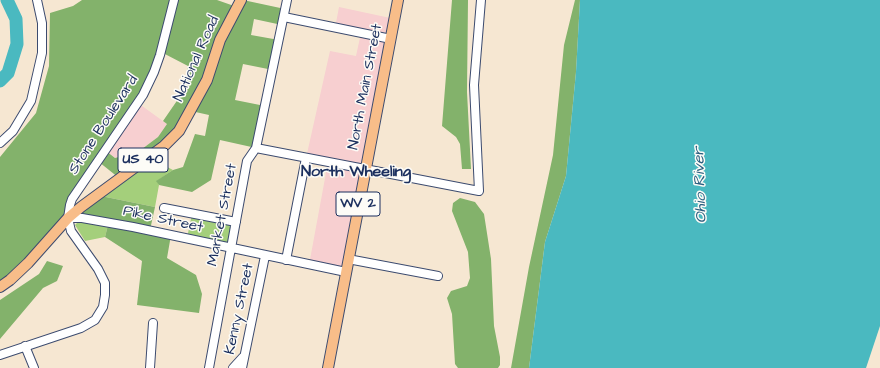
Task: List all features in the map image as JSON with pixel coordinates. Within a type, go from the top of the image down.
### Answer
[{"type":"main road","name":"National Road","points":[[0,287],[28,263],[68,218],[119,178],[164,146],[179,131],[207,80],[220,40],[241,0]]},
{"type":"main road","name":"North Main Street","points":[[328,368],[398,0]]},
{"type":"street","points":[[0,144],[13,131],[30,101],[42,53],[42,23],[36,0]]},
{"type":"street","name":"Stone Boulevard","points":[[68,218],[72,199],[143,95],[160,56],[174,0]]},
{"type":"street","name":"Market Street","points":[[209,368],[247,161],[256,148],[287,0]]},
{"type":"street","points":[[256,148],[479,191],[474,85],[481,0]]},
{"type":"street","points":[[284,17],[391,39]]},
{"type":"street","points":[[286,260],[306,158]]},
{"type":"street","points":[[164,208],[236,222]]},
{"type":"street","points":[[0,355],[81,328],[95,320],[103,307],[106,295],[106,283],[71,231],[68,218]]},
{"type":"street","name":"Pike Street","points":[[68,218],[82,218],[127,226],[346,272]]},
{"type":"street","name":"Kenny Street","points":[[242,368],[266,256]]},
{"type":"street","points":[[348,259],[438,276]]},
{"type":"street","points":[[150,368],[153,323]]},
{"type":"street","points":[[25,346],[34,368]]},
{"type":"street","points":[[233,368],[244,357]]},
{"type":"shaded area","points":[[339,7],[395,19],[346,272],[309,265],[328,162],[306,158],[330,51],[356,56],[361,33],[335,28]]},
{"type":"shaded area","points":[[138,103],[167,124],[158,137],[138,152],[115,158],[106,151]]},
{"type":"green space","points":[[82,0],[217,0],[237,7],[243,0],[285,9],[282,25],[254,19],[251,35],[279,40],[273,70],[243,64],[235,100],[265,106],[256,148],[220,140],[211,180],[192,192],[159,185],[156,181],[173,170],[183,167],[195,134],[205,136],[209,115],[191,111],[179,131],[119,178],[99,162],[72,199],[68,217],[96,195],[155,207],[150,230],[171,235],[167,258],[196,275],[202,294],[199,313],[137,305],[142,261],[105,237],[108,225],[68,218],[0,287],[0,157],[36,113],[49,66],[50,13],[73,6]],"holes":[[[161,52],[188,66],[183,92],[163,121],[167,124],[158,137],[138,152],[115,158],[106,151],[154,72]]]},
{"type":"green space","points":[[452,0],[468,0],[467,92],[471,169],[462,169],[460,144],[456,137],[442,126]]},
{"type":"green space","points":[[575,0],[580,0],[576,72],[566,176],[545,242],[529,368],[511,368],[529,267],[553,155],[564,45]]},
{"type":"green space","points":[[148,157],[173,170],[157,181],[159,185],[155,207],[96,195]]},
{"type":"green space","points":[[460,198],[475,202],[484,214],[491,259],[494,326],[500,357],[500,365],[498,368],[458,368],[455,364],[452,314],[447,298],[451,291],[467,286],[470,278],[468,252],[452,211],[453,203]]},
{"type":"green space","points":[[192,214],[236,222],[231,248],[187,238]]},
{"type":"green space","points":[[79,221],[108,225],[105,237],[85,241],[75,225]]},
{"type":"green space","points":[[47,261],[63,266],[57,281],[43,288],[0,339],[0,300],[39,274]]},
{"type":"water","name":"Ohio River","points":[[580,0],[880,0],[880,326],[866,368],[529,368],[545,242],[566,176],[576,72]]},
{"type":"waterway","points":[[0,81],[8,73],[17,44],[16,19],[7,0]]},
{"type":"district","name":"North Wheeling","points":[[356,173]]}]
